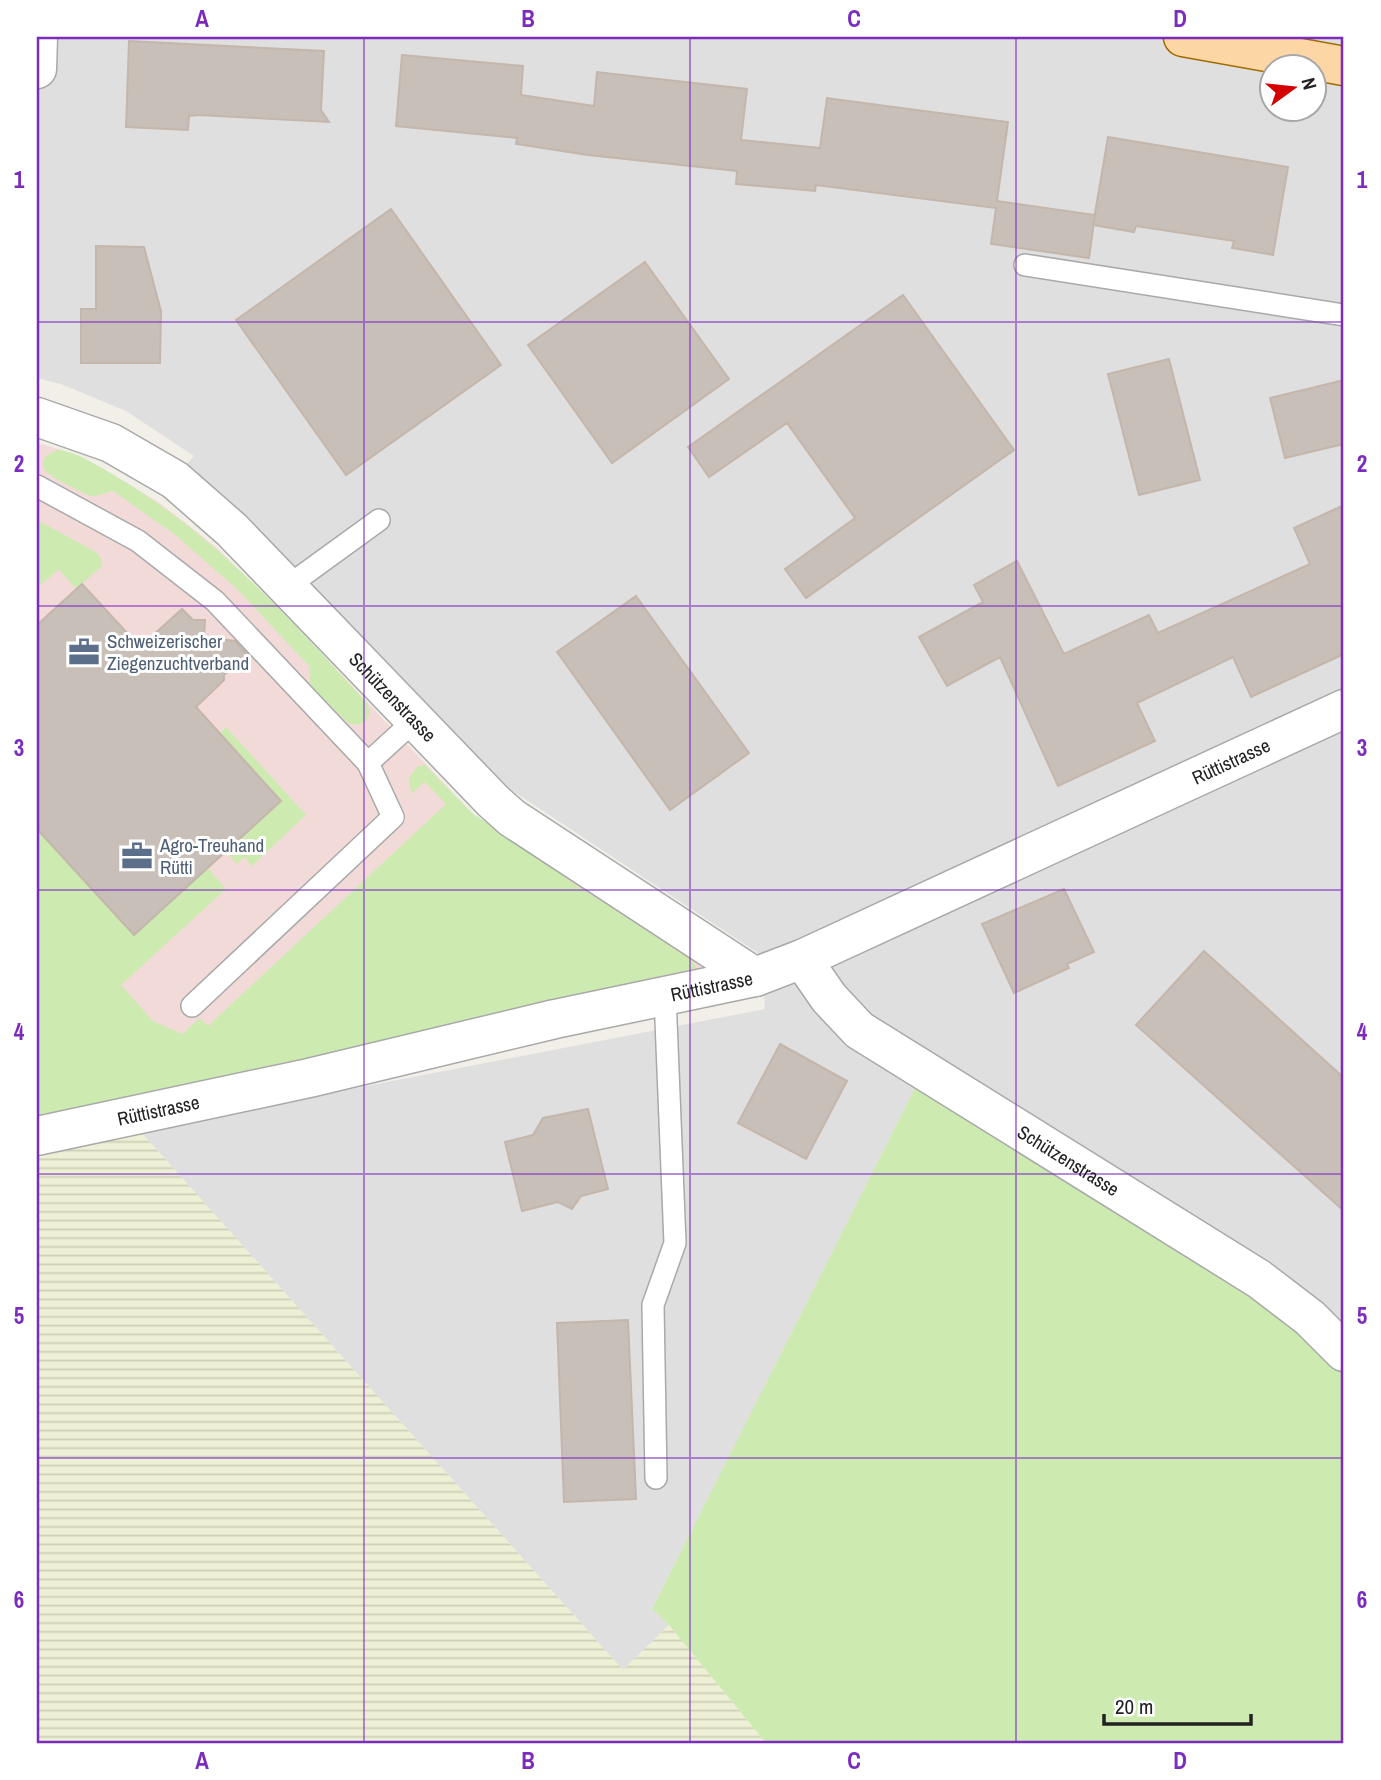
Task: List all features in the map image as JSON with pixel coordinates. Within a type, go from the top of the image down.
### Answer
[{"type":"main road","points":[[1183,37],[1344,66]]},
{"type":"street","points":[[37,69],[38,37]]},
{"type":"street","name":"Schützenstrasse","points":[[37,417],[111,443],[175,480],[232,530],[288,586],[512,818],[755,977]]},
{"type":"street","name":"Rüttistrasse","points":[[37,1136],[310,1078],[555,1019],[755,977],[802,959],[1344,709]]},
{"type":"street","name":"Schützenstrasse","points":[[802,959],[828,998],[859,1030],[1259,1279],[1310,1318],[1344,1352]]},
{"type":"lane","points":[[1025,265],[1344,315]]},
{"type":"lane","points":[[37,486],[138,541],[215,601],[368,763],[393,817],[192,1006]]},
{"type":"lane","points":[[288,586],[379,520]]},
{"type":"lane","points":[[368,763],[416,719]]},
{"type":"lane","points":[[656,1478],[653,1305],[676,1242],[665,996]]},
{"type":"shaded area","points":[[37,37],[1344,37],[1344,1323],[1271,1262],[931,1057],[652,1609],[669,1625],[623,1670],[139,1130],[765,1009],[761,955],[504,785],[285,557],[185,466],[194,456],[126,411],[61,384],[37,378]]},
{"type":"shaded area","points":[[37,443],[62,450],[104,469],[158,502],[183,521],[217,548],[296,627],[473,814],[695,956],[702,971],[307,1064],[37,1000]]},
{"type":"green space","points":[[57,450],[85,458],[104,469],[147,496],[216,549],[278,608],[367,703],[370,713],[366,721],[357,725],[348,723],[310,685],[309,666],[237,589],[174,534],[113,491],[91,496],[50,475],[43,465],[44,460]]},
{"type":"green space","points":[[37,520],[96,552],[102,560],[102,566],[76,589],[59,569],[37,588]]},
{"type":"green space","points":[[226,727],[306,815],[252,866],[244,857],[237,864],[225,851],[281,800],[220,733]]},
{"type":"green space","points":[[425,765],[473,814],[566,874],[565,878],[692,960],[696,968],[37,1122],[37,829],[134,935],[207,867],[226,889],[121,985],[153,1021],[182,1034],[200,1018],[208,1026],[446,804],[425,782],[412,793],[409,781],[411,776],[418,766]]},
{"type":"green space","points":[[916,1086],[1250,1291],[1301,1331],[1344,1376],[1344,1743],[766,1743],[669,1625],[652,1609]]},
{"type":"green space","points":[[139,1130],[623,1670],[669,1625],[766,1743],[37,1743],[37,1150]]},
{"type":"building","points":[[129,41],[324,51],[321,110],[329,122],[198,115],[189,116],[188,130],[126,127]]},
{"type":"building","points":[[402,55],[523,66],[521,95],[594,106],[597,72],[747,89],[741,140],[820,148],[827,98],[1008,122],[997,201],[1095,215],[1089,258],[991,244],[996,208],[816,185],[815,191],[736,184],[737,171],[588,155],[516,144],[517,138],[396,126]]},
{"type":"building","points":[[1108,137],[1288,167],[1273,255],[1232,248],[1234,241],[1136,226],[1134,232],[1093,225]]},
{"type":"building","points":[[391,209],[501,365],[346,475],[236,320]]},
{"type":"building","points":[[96,246],[144,247],[161,311],[160,363],[81,363],[81,309],[96,309]]},
{"type":"building","points":[[645,262],[729,379],[612,463],[528,345]]},
{"type":"building","points":[[903,295],[1014,450],[806,598],[785,569],[855,518],[787,423],[709,477],[688,447]]},
{"type":"building","points":[[1169,359],[1200,480],[1139,495],[1108,374]]},
{"type":"building","points":[[1344,380],[1344,444],[1285,458],[1270,398]]},
{"type":"building","points":[[1344,505],[1344,654],[1251,697],[1233,657],[1137,703],[1155,741],[1058,786],[1000,657],[947,686],[919,637],[983,602],[974,585],[1017,561],[1064,654],[1149,615],[1158,633],[1310,564],[1294,528]]},
{"type":"building","points":[[82,584],[140,647],[182,609],[193,620],[205,620],[204,637],[235,641],[247,654],[196,707],[281,801],[134,935],[37,829],[37,625]]},
{"type":"building","points":[[636,596],[749,753],[670,810],[557,652]]},
{"type":"building","points":[[1064,889],[1094,952],[1067,964],[1069,968],[1014,993],[982,924]]},
{"type":"building","points":[[1204,951],[1344,1078],[1344,1211],[1136,1025]]},
{"type":"building","points":[[780,1044],[847,1081],[806,1159],[738,1123]]},
{"type":"building","points":[[588,1109],[608,1189],[581,1196],[572,1209],[558,1202],[522,1211],[505,1142],[533,1135],[543,1118]]},
{"type":"building","points":[[628,1320],[636,1499],[564,1502],[557,1323]]},
{"type":"place","name":"Schweizerischer Ziegenzuchtverband","points":[[84,652]]},
{"type":"place","name":"Agro-Treuhand Rütti","points":[[137,856]]}]
